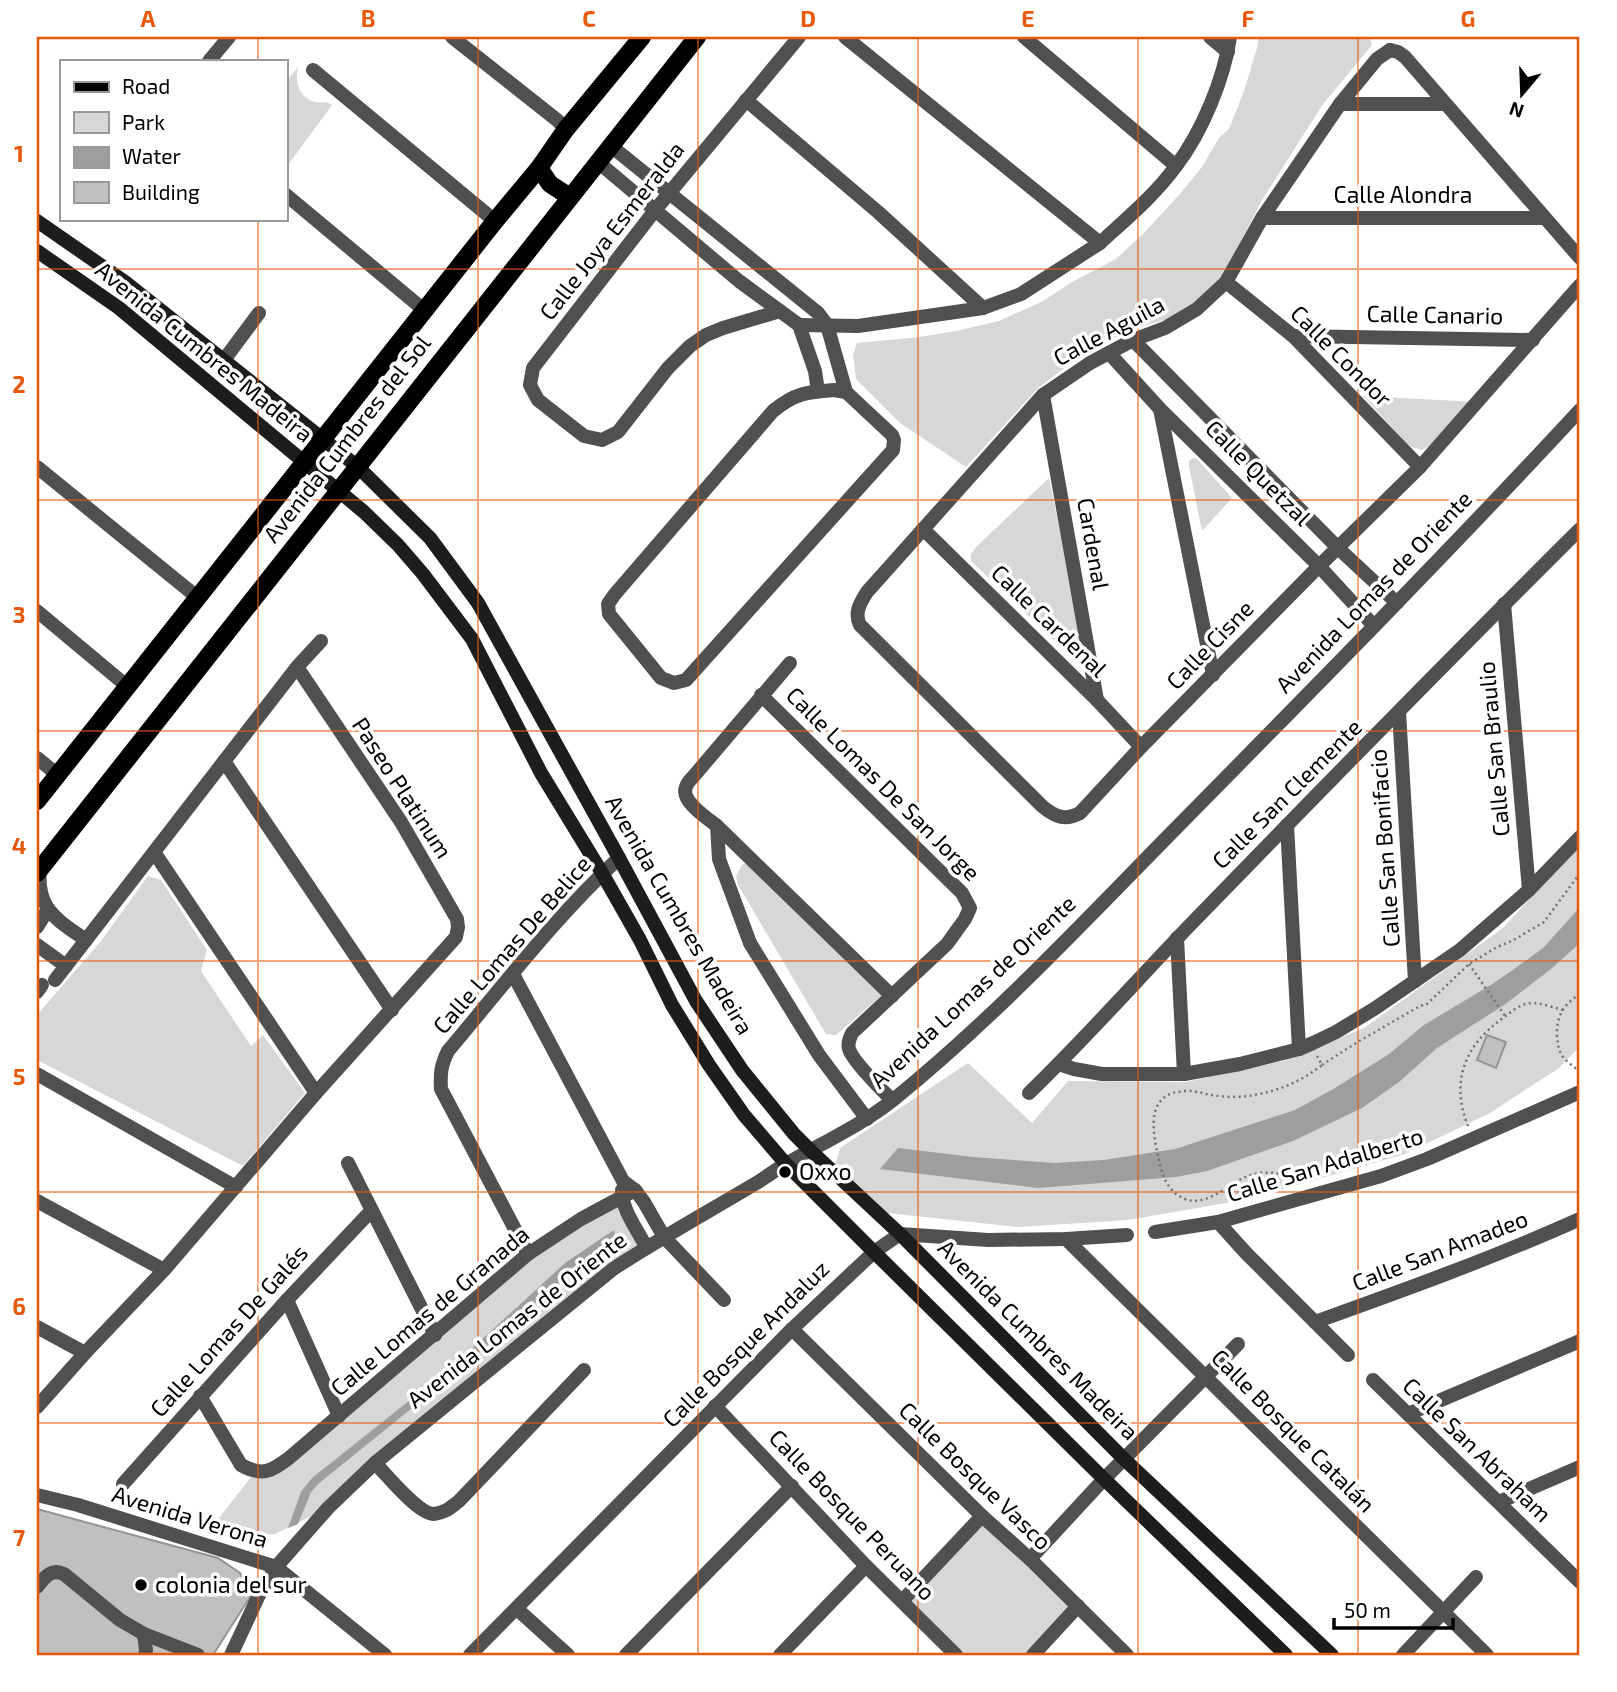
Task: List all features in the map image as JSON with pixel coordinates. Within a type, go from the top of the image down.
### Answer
[{"type":"main road","name":"Avenida Cumbres del Sol","points":[[38,871],[698,37]]},
{"type":"main road","name":"Avenida Cumbres del Sol","points":[[37,801],[424,310],[540,168],[566,129],[637,39]]},
{"type":"main road","points":[[540,168],[550,184],[570,197]]},
{"type":"street","points":[[210,60],[229,37]]},
{"type":"street","points":[[453,37],[566,129]]},
{"type":"street","name":"Calle Joya Esmeralda","points":[[780,311],[723,328],[690,346],[668,368],[618,432],[602,440],[584,436],[538,400],[530,385],[533,368],[656,209],[799,37]]},
{"type":"street","points":[[845,37],[1100,243]]},
{"type":"street","points":[[1024,37],[1176,166]]},
{"type":"street","points":[[1210,37],[1228,52]]},
{"type":"street","points":[[799,325],[859,326],[983,308],[1021,294],[1100,243],[1148,198],[1176,166],[1197,132],[1213,96],[1228,52],[1230,37]]},
{"type":"street","points":[[1389,43],[1405,57],[1580,258]]},
{"type":"street","name":"Calle Aguila","points":[[857,618],[859,605],[867,592],[1043,395],[1090,363],[1133,340],[1165,328],[1197,309],[1226,282],[1262,218],[1340,104],[1389,43]]},
{"type":"street","points":[[313,70],[495,221]]},
{"type":"street","points":[[746,100],[878,212],[983,308]]},
{"type":"street","points":[[1340,104],[1445,104]]},
{"type":"street","points":[[611,146],[818,313],[827,324],[846,393]]},
{"type":"street","points":[[598,162],[739,281],[799,325],[815,371],[818,391]]},
{"type":"street","points":[[287,196],[424,310]]},
{"type":"street","name":"Calle Alondra","points":[[1262,218],[1544,218]]},
{"type":"street","name":"Avenida Cumbres Madeira","points":[[37,221],[125,282],[358,467],[430,538],[478,603],[704,1013],[742,1070],[811,1151],[901,1234],[1124,1459],[1332,1655]]},
{"type":"street","name":"Avenida Cumbres Madeira","points":[[37,251],[108,300],[365,512],[423,573],[472,639],[541,773],[640,940],[672,1005],[744,1115],[786,1164],[874,1252],[1286,1655]]},
{"type":"street","points":[[108,300],[125,282]]},
{"type":"street","name":"Calle Condor","points":[[1226,282],[1293,336],[1420,467]]},
{"type":"street","name":"Calle Cisne","points":[[857,618],[860,625],[1052,815],[1072,817],[1080,813],[1141,747],[1420,467],[1580,285]]},
{"type":"street","points":[[224,360],[259,313]]},
{"type":"street","name":"Calle Canario","points":[[1293,336],[1534,340]]},
{"type":"street","name":"Calle Quetzal","points":[[1133,340],[1338,548],[1397,603]]},
{"type":"street","name":"Calle Quetzal","points":[[1109,353],[1160,409],[1319,566],[1374,626]]},
{"type":"street","points":[[834,390],[846,393],[892,435],[893,450],[686,680],[674,683],[661,678],[609,614],[608,604],[773,411],[799,394],[818,391],[834,390]]},
{"type":"street","name":"Cardenal","points":[[1043,395],[1097,700]]},
{"type":"street","points":[[1160,409],[1213,675]]},
{"type":"street","name":"Avenida Lomas de Oriente","points":[[231,1655],[259,1595],[276,1567],[328,1508],[375,1463],[603,1277],[646,1247],[867,1119],[944,1056],[1018,987],[1397,603],[1580,410]]},
{"type":"street","points":[[37,467],[197,597]]},
{"type":"street","name":"Calle San Clemente","points":[[1029,1093],[1287,825],[1580,529]]},
{"type":"street","name":"Calle Cardenal","points":[[923,530],[1097,700],[1141,747]]},
{"type":"street","name":"Calle San Braulio","points":[[1504,604],[1529,890]]},
{"type":"street","points":[[37,611],[128,687]]},
{"type":"street","points":[[45,986],[66,966],[297,667],[321,641]]},
{"type":"street","points":[[790,663],[693,777],[686,786],[685,795],[688,801],[892,996],[852,1033],[848,1041],[849,1051],[892,1100]]},
{"type":"street","name":"Paseo Platinum","points":[[297,667],[401,822],[457,919],[456,937],[392,1010]]},
{"type":"street","name":"Calle Lomas De San Jorge","points":[[761,695],[962,893],[970,908],[947,944],[892,996]]},
{"type":"street","name":"Calle San Bonifacio","points":[[1399,712],[1415,981]]},
{"type":"street","points":[[37,758],[58,775]]},
{"type":"street","points":[[37,1406],[164,1270],[392,1010],[225,761]]},
{"type":"street","points":[[1287,825],[1306,1046]]},
{"type":"street","points":[[717,826],[719,859],[750,943],[819,1055],[867,1119]]},
{"type":"street","points":[[1059,1064],[1102,1074],[1184,1074],[1240,1064],[1306,1046],[1346,1026],[1460,950],[1529,890],[1580,837]]},
{"type":"street","points":[[154,852],[316,1094]]},
{"type":"street","name":"Calle Lomas De Belice","points":[[528,1254],[441,1089],[442,1064],[449,1051],[513,974],[602,873],[619,858]]},
{"type":"street","points":[[38,871],[41,897],[48,909],[59,921],[86,940]]},
{"type":"street","points":[[37,927],[48,909]]},
{"type":"street","points":[[1177,938],[1184,1074]]},
{"type":"street","points":[[37,945],[66,966]]},
{"type":"street","points":[[513,974],[622,1181],[635,1190],[645,1202],[664,1237],[724,1300]]},
{"type":"street","points":[[37,1074],[236,1187]]},
{"type":"street","points":[[1575,1094],[1580,1080]]},
{"type":"street","name":"Calle San Adalberto","points":[[1156,1232],[1218,1222],[1381,1176],[1427,1159],[1575,1094]]},
{"type":"street","points":[[348,1163],[435,1335]]},
{"type":"street","points":[[622,1181],[622,1197],[646,1247]]},
{"type":"street","name":"Calle Lomas de Granada","points":[[200,1396],[242,1465],[251,1471],[272,1470],[528,1254],[581,1219],[635,1190]]},
{"type":"street","points":[[37,1201],[164,1270]]},
{"type":"street","name":"Calle Lomas De Galés","points":[[123,1484],[287,1300],[371,1211]]},
{"type":"street","name":"Calle San Amadeo","points":[[1315,1322],[1451,1273],[1580,1219]]},
{"type":"street","points":[[1218,1222],[1348,1355]]},
{"type":"street","points":[[901,1234],[988,1240],[1127,1235]]},
{"type":"street","name":"Calle Bosque Andaluz","points":[[470,1655],[792,1329],[874,1252],[901,1234]]},
{"type":"street","name":"Calle Bosque Catalán","points":[[1066,1239],[1487,1655]]},
{"type":"street","points":[[287,1300],[338,1416]]},
{"type":"street","points":[[37,1327],[85,1353]]},
{"type":"street","name":"Calle Bosque Vasco","points":[[792,1329],[1127,1655]]},
{"type":"street","points":[[1408,1414],[1580,1341]]},
{"type":"street","points":[[1030,1559],[1104,1479],[1238,1344]]},
{"type":"street","points":[[375,1463],[419,1508],[432,1514],[446,1511],[459,1501],[584,1370]]},
{"type":"street","name":"Calle San Abraham","points":[[1373,1380],[1580,1582]]},
{"type":"street","name":"Calle Bosque Peruano","points":[[715,1406],[866,1566],[957,1655]]},
{"type":"street","points":[[1499,1502],[1580,1467]]},
{"type":"street","points":[[626,1655],[792,1486]]},
{"type":"street","name":"Avenida Verona","points":[[37,1495],[78,1505],[276,1567],[386,1655]]},
{"type":"street","points":[[902,1601],[982,1516]]},
{"type":"street","points":[[780,1655],[866,1566]]},
{"type":"street","points":[[37,1587],[49,1573],[64,1574],[120,1620],[144,1634],[198,1655]]},
{"type":"street","points":[[1403,1655],[1476,1577]]},
{"type":"street","points":[[1033,1655],[1078,1606]]},
{"type":"street","points":[[517,1609],[568,1655]]},
{"type":"street","points":[[144,1634],[145,1655]]},
{"type":"street","points":[[932,1655],[943,1643]]},
{"type":"path","points":[[1329,1190],[1293,1177],[1268,1172],[1248,1176],[1207,1198],[1192,1201],[1185,1199],[1177,1194],[1163,1177],[1153,1123],[1159,1104],[1166,1095],[1184,1090],[1210,1095],[1253,1096],[1305,1078],[1374,1032],[1427,1004],[1469,964],[1544,922],[1580,873]]},
{"type":"path","points":[[1469,964],[1505,1016]]},
{"type":"path","points":[[1580,994],[1563,1010],[1557,1024],[1558,1048],[1564,1058],[1580,1072]]},
{"type":"path","points":[[1473,1138],[1461,1108],[1462,1073],[1478,1040],[1505,1016],[1528,1003],[1563,1010]]},
{"type":"path","points":[[1306,1046],[1322,1065]]},
{"type":"green space","points":[[1259,37],[1370,37],[1372,45],[1323,104],[1262,200],[1228,266],[1209,294],[1178,316],[1140,327],[1104,342],[1071,363],[1038,388],[966,467],[900,423],[856,379],[853,355],[857,343],[920,337],[999,321],[1043,301],[1116,259],[1179,195],[1202,167],[1219,138],[1229,129],[1244,91]]},
{"type":"green space","points":[[298,67],[297,78],[301,92],[309,100],[332,105],[287,166],[287,81]]},
{"type":"green space","points":[[1363,396],[1477,402],[1432,445],[1422,450],[1409,446]]},
{"type":"green space","points":[[1197,459],[1232,498],[1202,531],[1189,466],[1189,461]]},
{"type":"green space","points":[[1049,478],[1081,632],[1081,639],[1071,649],[1064,649],[1056,642],[971,561],[971,554],[977,546]]},
{"type":"green space","points":[[1580,844],[1580,1046],[1559,1068],[1490,1113],[1405,1154],[1249,1199],[1128,1220],[1019,1227],[887,1213],[835,1166],[840,1148],[968,1063],[1032,1123],[1068,1081],[1186,1082],[1283,1061],[1364,1028],[1503,928]]},
{"type":"green space","points":[[752,860],[883,994],[836,1035],[826,1034],[738,885],[736,877],[742,865]]},
{"type":"green space","points":[[148,876],[161,880],[207,950],[201,971],[251,1046],[263,1035],[305,1093],[243,1166],[37,1060],[37,1015],[101,941]]},
{"type":"green space","points":[[622,1197],[646,1247],[328,1508],[275,1534],[243,1537],[212,1527],[255,1472],[272,1470],[528,1254]]},
{"type":"green space","points":[[982,1516],[1078,1606],[1033,1655],[959,1655],[902,1601]]},
{"type":"water","points":[[1580,907],[1580,943],[1551,969],[1504,1005],[1437,1048],[1399,1082],[1362,1108],[1293,1141],[1207,1171],[1176,1177],[1038,1188],[880,1169],[898,1148],[1054,1163],[1104,1160],[1175,1149],[1295,1110],[1389,1054],[1424,1025],[1531,957],[1544,947]]},
{"type":"water","points":[[614,1230],[616,1242],[571,1272],[458,1371],[318,1484],[311,1492],[298,1524],[288,1528],[301,1492],[312,1478],[454,1365],[565,1263]]},
{"type":"building","points":[[1487,1035],[1506,1042],[1496,1068],[1477,1060]]},
{"type":"building","name":"colonia del sur","points":[[37,1509],[218,1558],[240,1573],[250,1597],[213,1655],[37,1655]]},
{"type":"place","name":"Oxxo","points":[[785,1172]]},
{"type":"place","name":"colonia del sur","points":[[141,1585]]}]
